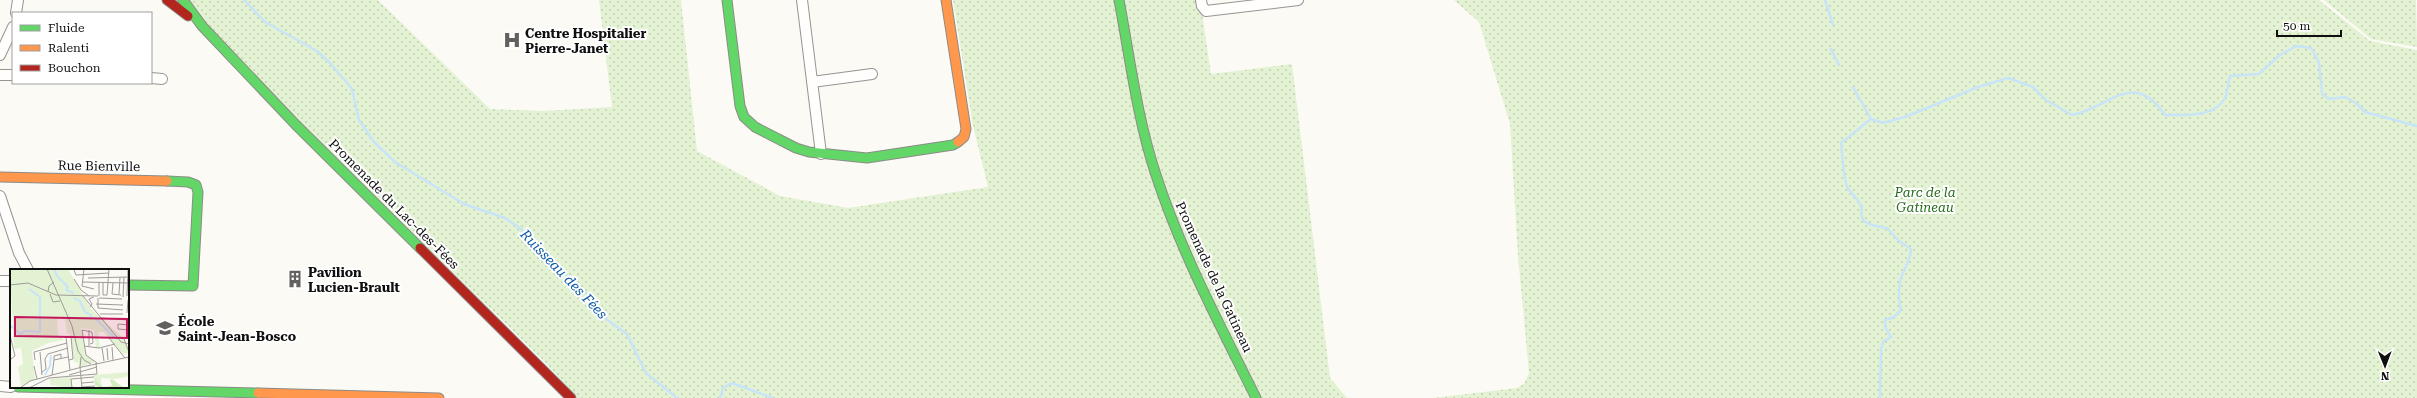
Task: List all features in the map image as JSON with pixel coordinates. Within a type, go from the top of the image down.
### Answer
[{"type":"street","points":[[16,12],[18,0]]},
{"type":"street","name":"Promenade du Lac-des-Fées","points":[[167,0],[202,26]]},
{"type":"street","name":"Promenade du Lac-des-Fées","points":[[183,0],[202,26],[296,125],[571,398]]},
{"type":"street","points":[[727,0],[740,106],[744,117],[755,127],[796,148],[821,154],[867,158],[953,144],[964,137],[966,129],[946,0]]},
{"type":"street","points":[[802,0],[821,154]]},
{"type":"street","name":"Promenade de la Gatineau","points":[[1119,0],[1146,138],[1156,174],[1182,245],[1256,398]]},
{"type":"street","points":[[1201,0],[1202,6],[1206,11],[1298,0]]},
{"type":"street","points":[[0,55],[12,29]]},
{"type":"street","points":[[812,82],[872,74]]},
{"type":"street","points":[[0,75],[12,75]]},
{"type":"street","points":[[152,78],[162,79]]},
{"type":"street","name":"Rue Bienville","points":[[0,177],[188,182],[196,185],[198,192],[193,286],[129,285]]},
{"type":"street","points":[[0,196],[19,253],[27,269]]},
{"type":"street","points":[[0,281],[10,282]]},
{"type":"street","points":[[0,386],[10,387]]},
{"type":"street","points":[[50,388],[99,394],[439,398]]},
{"type":"green space","points":[[174,0],[378,0],[490,109],[544,111],[612,107],[599,0],[681,0],[697,151],[780,196],[848,208],[988,187],[973,126],[953,0],[1200,0],[1211,74],[1292,64],[1330,378],[1347,398],[578,398],[545,362]]},
{"type":"green space","name":"Parc de la Gatineau","points":[[1454,0],[2319,0],[2370,41],[2417,50],[2417,398],[1433,398],[1517,388],[1524,384],[1529,373],[1518,256],[1510,124],[1479,22]]},
{"type":"green space","points":[[2324,0],[2416,0],[2417,47],[2371,39]]},
{"type":"waterway","name":"Ruisseau des Fées","points":[[244,0],[265,22],[317,51],[330,63],[352,89],[359,120],[374,142],[395,162],[464,204],[505,218],[521,229],[531,242],[585,292],[606,319],[627,334],[646,373],[677,398]]},
{"type":"waterway","points":[[1825,0],[1833,25]]},
{"type":"waterway","points":[[1853,87],[1871,119],[1883,123],[1905,117],[1978,87],[2008,78],[2033,87],[2046,100],[2072,115],[2086,111],[2120,95],[2131,92],[2142,94],[2153,101],[2165,115],[2190,115],[2206,112],[2214,109],[2220,104],[2226,96],[2230,76],[2259,74],[2280,55],[2296,46],[2311,48],[2319,62],[2322,94],[2329,99],[2345,97],[2356,103],[2365,112],[2417,126]]},
{"type":"waterway","points":[[1831,49],[1839,65]]},
{"type":"waterway","points":[[1871,119],[1841,143],[1844,174],[1847,186],[1860,203],[1862,217],[1866,223],[1887,228],[1899,241],[1911,249],[1910,258],[1899,285],[1901,310],[1894,317],[1885,320],[1885,327],[1891,337],[1884,341],[1881,348],[1880,398]]},
{"type":"waterway","name":"Ruisseau des Fées","points":[[720,398],[723,388],[732,383],[773,398]]},
{"type":"traffic: fast","points":[[183,0],[202,26],[296,125],[420,248]]},
{"type":"traffic: fast","points":[[727,0],[740,106],[744,117],[755,127],[796,148],[809,152],[867,158],[953,145],[958,142]]},
{"type":"traffic: fast","points":[[1119,0],[1134,88],[1149,153],[1156,175],[1189,260],[1256,398]]},
{"type":"traffic: fast","points":[[129,285],[193,286],[198,192],[196,185],[188,182],[167,181]]},
{"type":"traffic: fast","points":[[58,388],[258,393]]},
{"type":"traffic: slow","points":[[946,0],[966,129],[964,137],[958,142]]},
{"type":"traffic: slow","points":[[0,177],[167,181]]},
{"type":"traffic: slow","points":[[258,393],[439,398]]},
{"type":"traffic: jam","points":[[167,0],[188,16]]},
{"type":"traffic: jam","points":[[420,248],[571,398]]},
{"type":"place","name":"Centre Hospitalier Pierre-Janet","points":[[512,40]]},
{"type":"place","name":"Pavilion Lucien-Brault","points":[[295,279]]},
{"type":"place","name":"École Saint-Jean-Bosco","points":[[165,328]]}]
